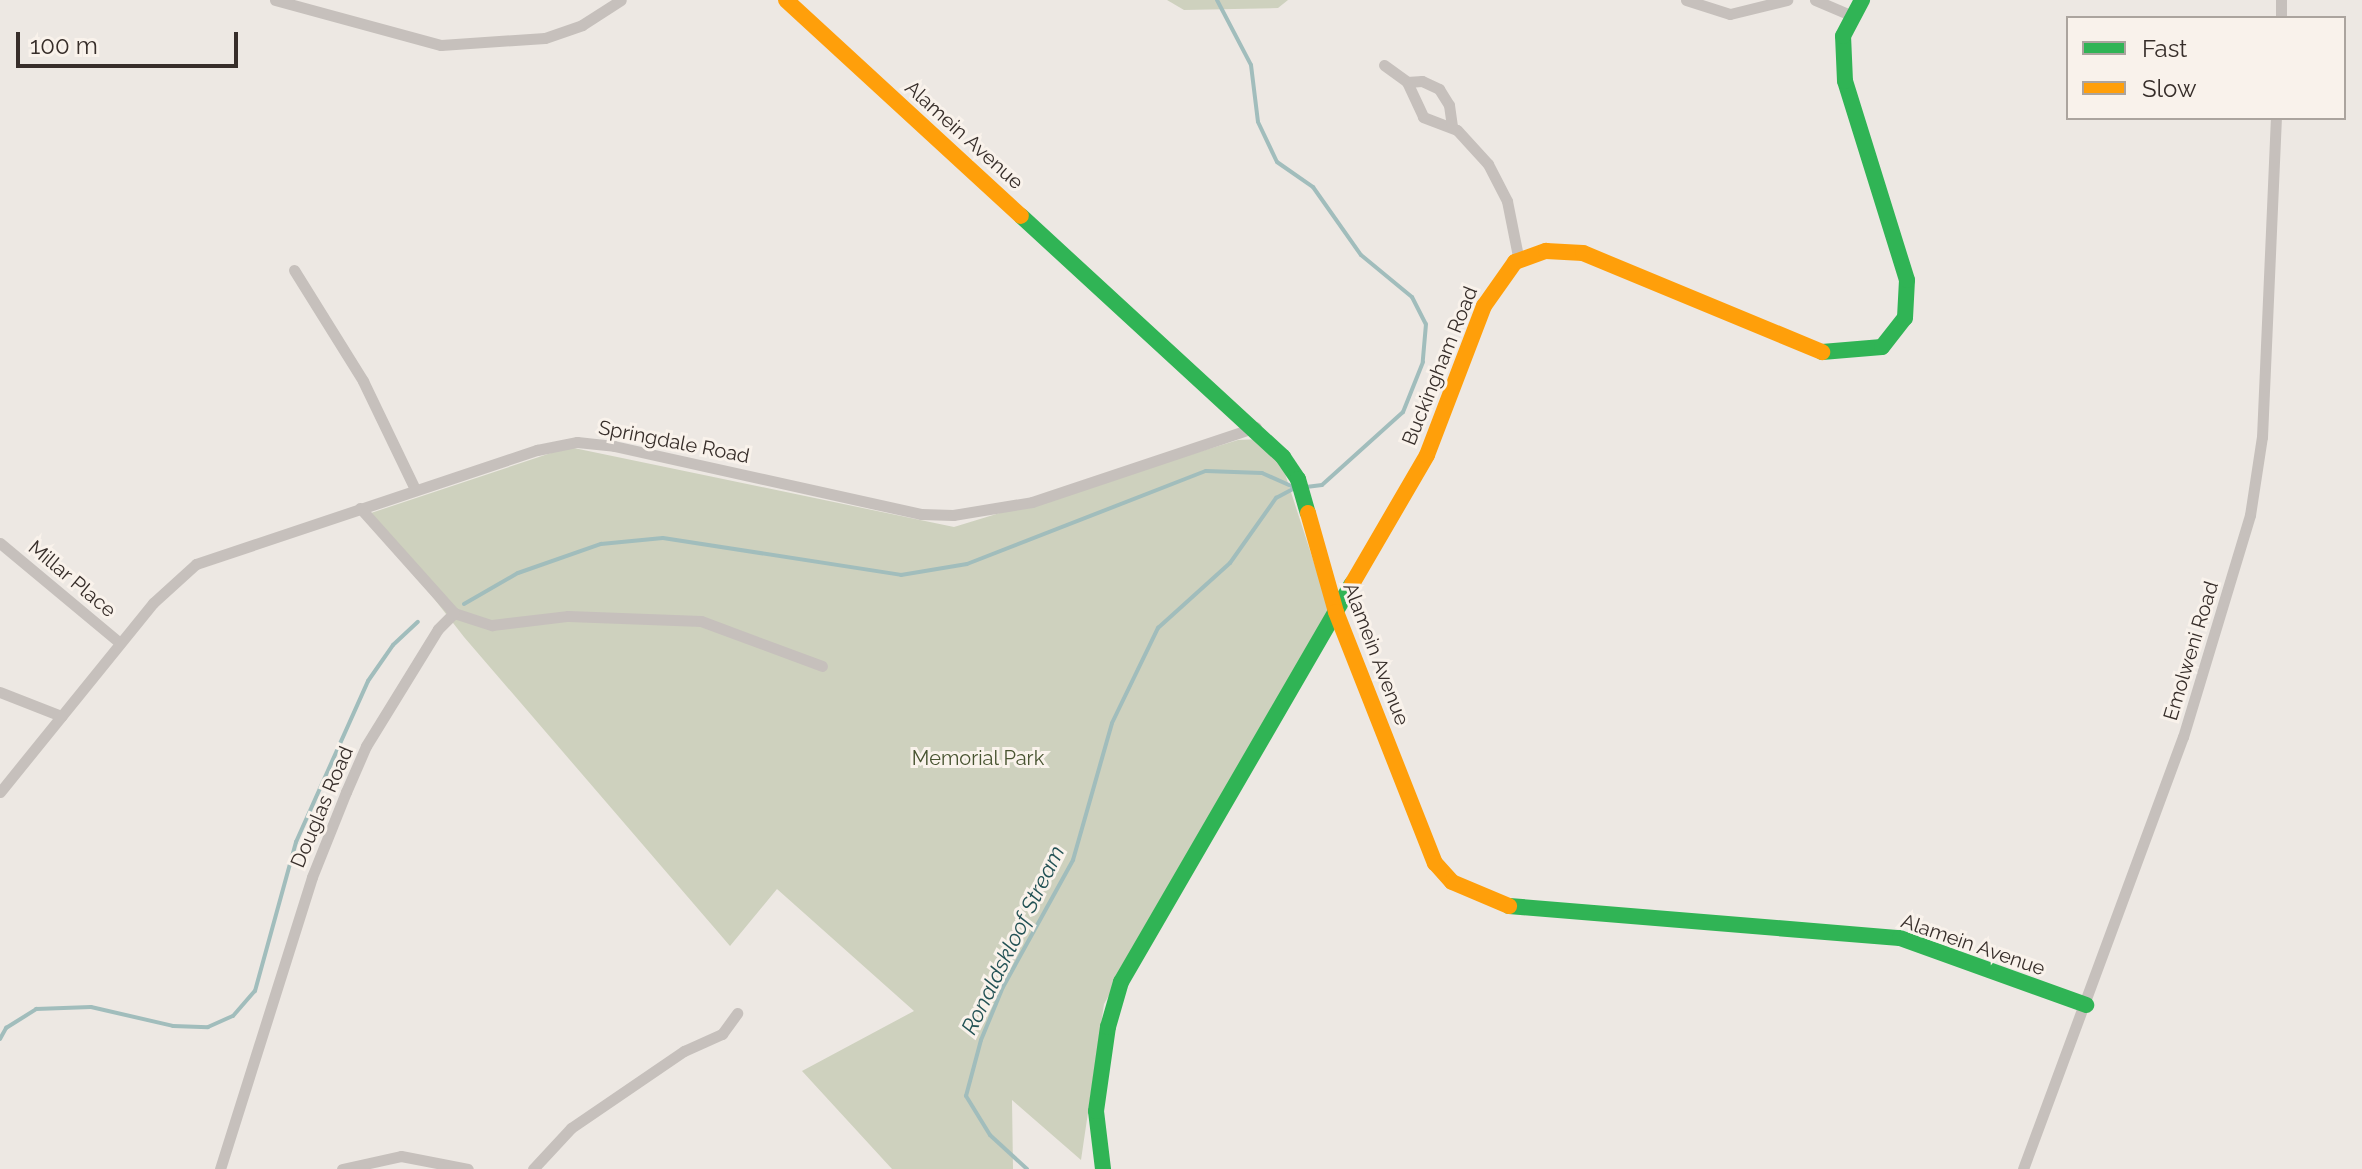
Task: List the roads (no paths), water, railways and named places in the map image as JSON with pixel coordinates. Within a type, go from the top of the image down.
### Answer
[{"type":"street","points":[[275,0],[441,45],[545,38],[582,25],[621,0]]},
{"type":"street","name":"Alamein Avenue","points":[[786,0],[1256,427],[1300,486],[1336,612],[1435,863],[1476,897],[1535,910],[1701,918],[1900,938],[2086,1005]]},
{"type":"street","points":[[1686,0],[1730,14],[1787,0]]},
{"type":"street","points":[[1815,0],[1851,15]]},
{"type":"street","points":[[1384,65],[1407,82],[1423,117],[1452,127],[1469,140],[1500,185],[1519,261],[1555,250],[1583,253],[1808,349],[1858,354],[1882,347],[1905,318],[1910,302],[1845,81],[1843,36],[1851,15],[1862,0]]},
{"type":"street","points":[[1407,82],[1422,81],[1439,89],[1449,105],[1452,127]]},
{"type":"street","name":"Emolweni Road","points":[[2023,1169],[2183,737],[2250,515],[2262,437],[2276,120]]},
{"type":"street","name":"Buckingham Road","points":[[1103,1169],[1096,1148],[1096,1111],[1108,1027],[1121,982],[1439,432],[1492,288],[1519,261]]},
{"type":"street","points":[[294,270],[363,381],[415,489]]},
{"type":"street","name":"Springdale Road","points":[[0,792],[172,582],[196,564],[537,450],[577,442],[662,455],[921,514],[953,515],[1032,502],[1256,427]]},
{"type":"street","points":[[360,508],[454,613],[492,625],[568,616],[701,621],[822,666]]},
{"type":"street","name":"Millar Place","points":[[0,543],[120,643]]},
{"type":"street","name":"Douglas Road","points":[[220,1169],[312,877],[346,792],[366,746],[438,629],[454,613]]},
{"type":"street","points":[[0,692],[61,716]]},
{"type":"street","points":[[533,1169],[571,1128],[684,1051],[722,1034],[737,1013]]},
{"type":"street","points":[[342,1169],[401,1156],[468,1169]]},
{"type":"waterway","name":"Ronaldskloof Stream","points":[[1217,0],[1251,65],[1258,122],[1277,162],[1313,187],[1361,255],[1412,297],[1426,324],[1423,362],[1403,412],[1322,485],[1306,487]]},
{"type":"waterway","points":[[464,604],[518,573],[601,544],[663,538],[901,575],[967,564],[1206,471],[1262,473],[1294,487]]},
{"type":"waterway","name":"Ronaldskloof Stream","points":[[1027,1169],[990,1135],[966,1096],[981,1040],[1003,987],[1073,860],[1112,723],[1158,628],[1230,563],[1276,498],[1297,487]]},
{"type":"waterway","points":[[0,1039],[6,1028],[36,1009],[91,1007],[173,1026],[208,1027],[233,1016],[255,991],[296,842],[368,681],[393,645],[418,622]]},
{"type":"park label","name":"Memorial Park","points":[[978,758]]}]
